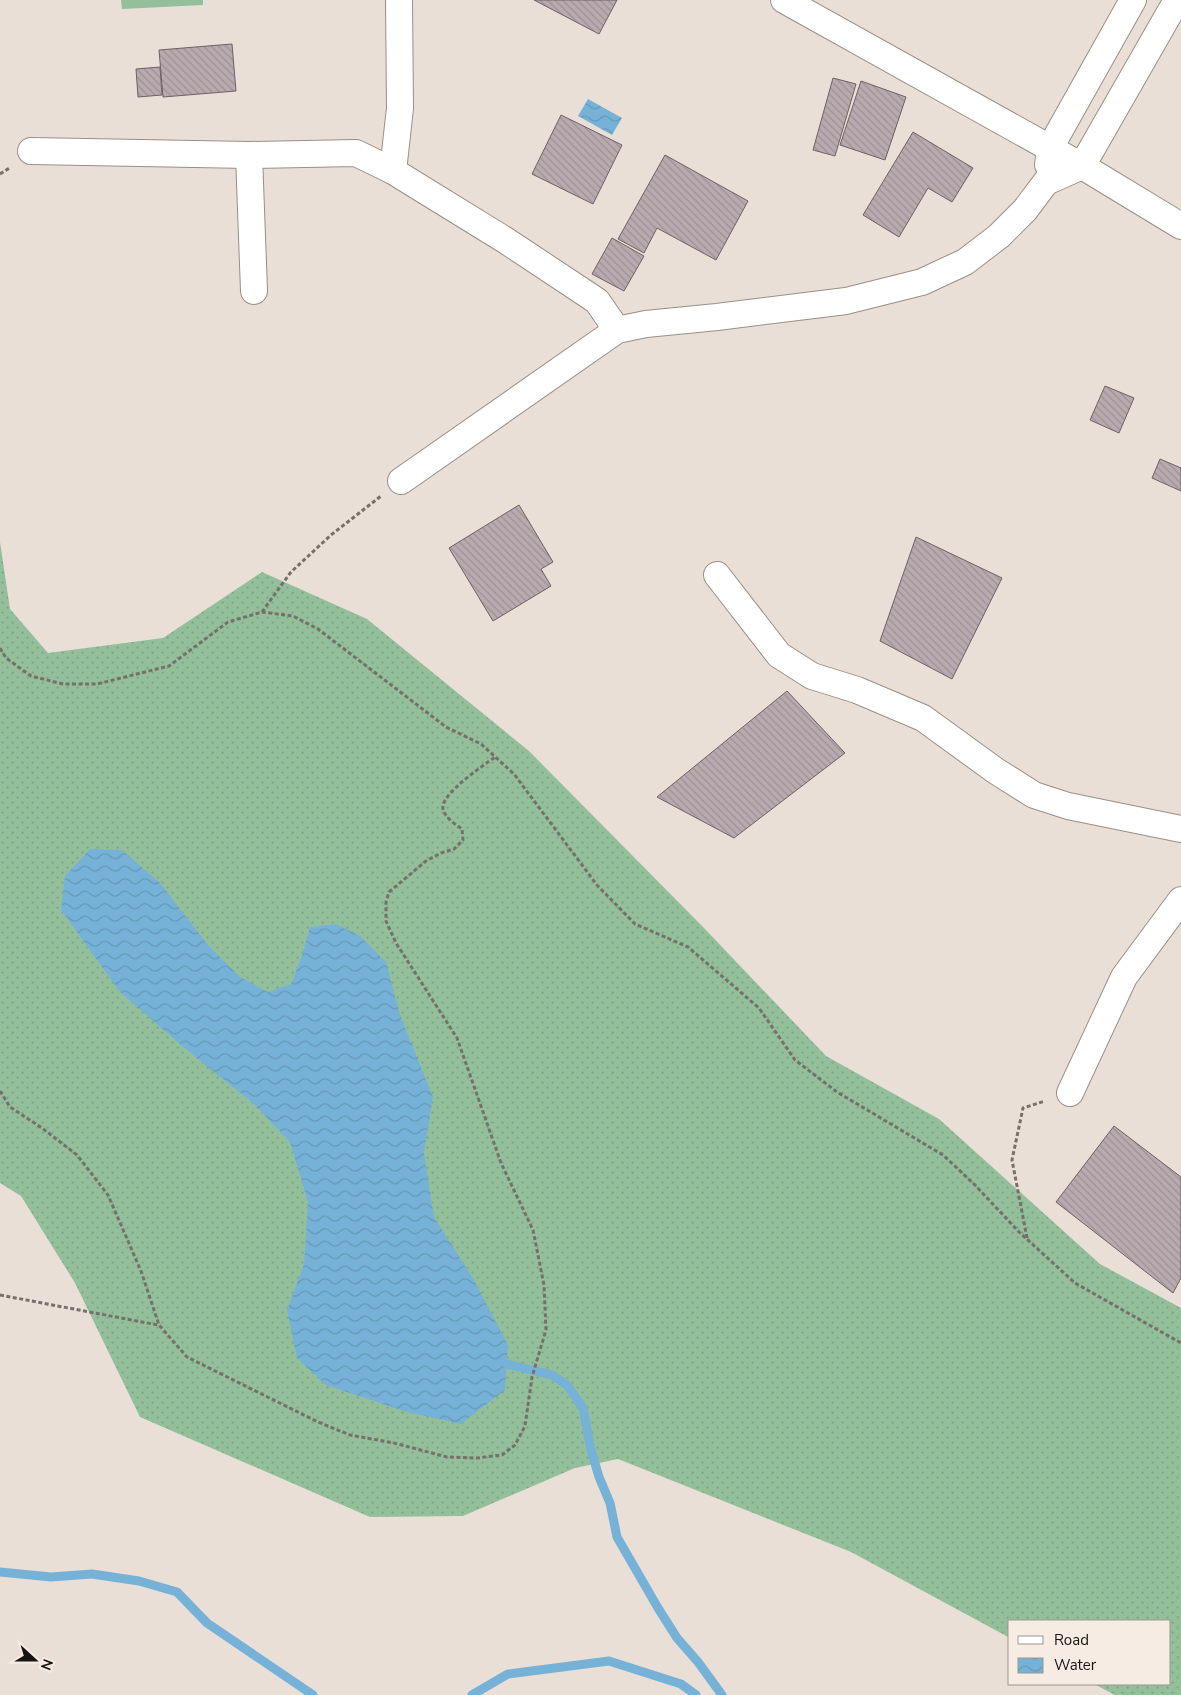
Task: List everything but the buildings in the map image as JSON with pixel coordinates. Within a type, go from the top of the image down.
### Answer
[{"type":"street","points":[[393,170],[400,108],[399,0]]},
{"type":"street","points":[[784,0],[1082,166],[1181,226]]},
{"type":"street","points":[[1046,182],[1050,148],[1133,0]]},
{"type":"street","points":[[401,481],[617,330],[646,324],[846,301],[922,282],[965,262],[999,236],[1025,210],[1046,182],[1082,166],[1177,0]]},
{"type":"street","points":[[31,151],[249,155],[356,153],[393,170],[598,301],[617,330]]},
{"type":"street","points":[[249,155],[254,291]]},
{"type":"street","points":[[717,575],[779,655],[812,676],[858,690],[923,718],[996,771],[1034,795],[1068,806],[1181,829]]},
{"type":"street","points":[[1070,1093],[1124,976],[1181,900]]},
{"type":"path","points":[[262,612],[291,572],[331,535],[401,481]]},
{"type":"path","points":[[0,648],[6,658],[31,676],[63,684],[97,684],[169,666],[228,622],[262,612],[293,616],[318,629],[446,727],[480,744],[514,774],[597,885],[635,924],[688,947],[759,1008],[795,1060],[837,1092],[943,1155],[1027,1239],[1075,1283],[1181,1343]]},
{"type":"path","points":[[0,1091],[10,1107],[42,1128],[77,1155],[108,1195],[140,1272],[159,1326],[187,1356],[318,1422],[350,1435],[447,1457],[477,1458],[502,1455],[515,1445],[524,1426],[532,1377],[546,1330],[544,1284],[533,1230],[501,1163],[457,1038],[396,943],[386,921],[386,902],[389,892],[426,861],[454,849],[464,840],[462,829],[450,820],[443,811],[444,802],[454,789],[495,757]]},
{"type":"path","points":[[1027,1239],[1012,1160],[1023,1108],[1070,1093]]},
{"type":"path","points":[[0,1296],[159,1326]]},
{"type":"green space","points":[[121,0],[203,0],[203,5],[122,9]]},
{"type":"green space","points":[[0,542],[10,609],[48,653],[163,638],[262,572],[367,619],[529,751],[705,929],[826,1056],[939,1119],[1100,1264],[1181,1308],[1181,1695],[1115,1695],[1096,1685],[1171,1685],[1171,1620],[1008,1620],[1008,1637],[851,1552],[618,1459],[575,1468],[463,1516],[370,1517],[140,1417],[75,1283],[21,1196],[0,1183]]},
{"type":"water","points":[[588,99],[622,118],[612,135],[578,116]]},
{"type":"water","points":[[90,849],[122,850],[160,883],[208,945],[240,977],[268,992],[291,984],[302,956],[310,927],[336,924],[360,936],[386,962],[400,1015],[433,1097],[424,1153],[434,1217],[474,1280],[508,1345],[505,1390],[461,1424],[407,1412],[326,1385],[297,1358],[287,1310],[304,1264],[308,1202],[290,1142],[254,1104],[182,1046],[120,992],[61,910],[65,876]]},
{"type":"waterway","points":[[507,1364],[552,1375],[567,1385],[583,1408],[591,1450],[599,1477],[610,1503],[617,1537],[677,1638],[698,1662],[722,1695]]},
{"type":"waterway","points":[[0,1572],[51,1577],[92,1574],[139,1581],[177,1592],[207,1623],[313,1695]]},
{"type":"waterway","points":[[472,1695],[508,1674],[609,1661],[681,1684],[696,1695]]}]
